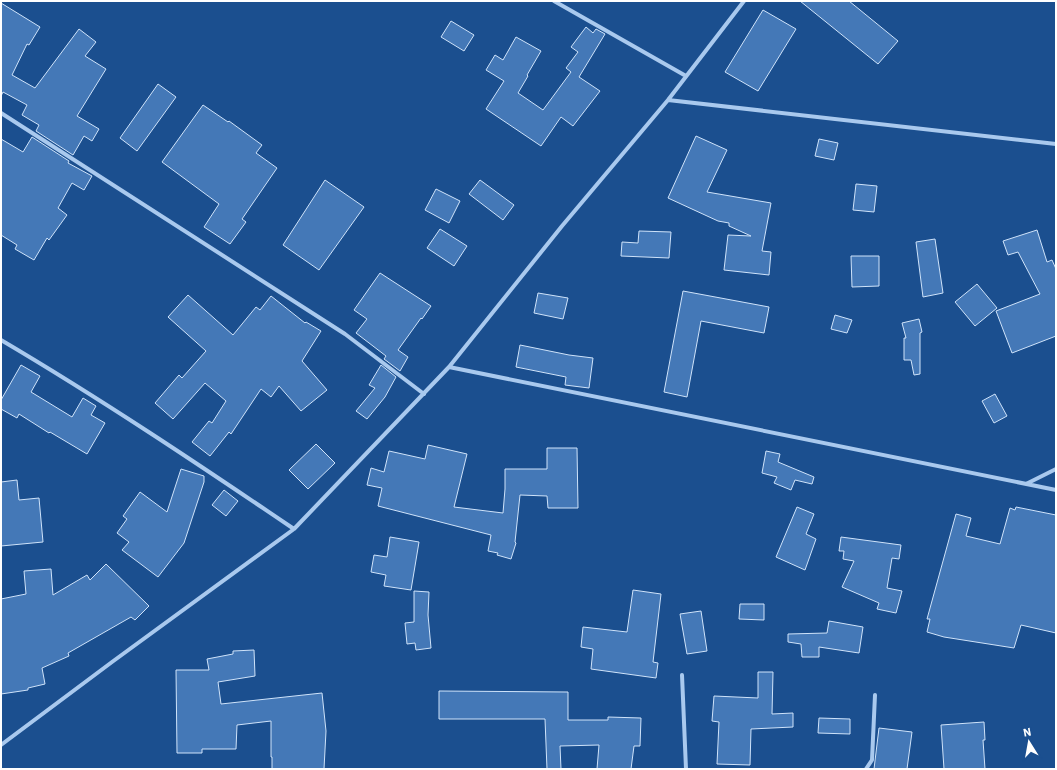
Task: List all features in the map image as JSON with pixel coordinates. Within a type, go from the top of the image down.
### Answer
[{"type":"street","points":[[554,1],[686,76]]},
{"type":"street","points":[[1,745],[294,529],[449,368],[557,232],[668,100],[744,1]]},
{"type":"street","points":[[668,100],[1056,144]]},
{"type":"street","points":[[1,113],[345,334],[424,394]]},
{"type":"street","points":[[1,340],[56,372],[149,431],[294,529]]},
{"type":"street","points":[[449,368],[1056,490]]},
{"type":"street","points":[[1026,484],[1056,469]]},
{"type":"street","points":[[682,675],[686,769]]},
{"type":"street","points":[[866,769],[872,760],[875,695]]},
{"type":"building","points":[[800,1],[849,1],[898,41],[878,64]]},
{"type":"building","points":[[1,3],[40,27],[29,45],[27,44],[12,75],[35,88],[79,29],[96,42],[85,56],[106,69],[77,116],[99,129],[92,141],[84,136],[73,155],[36,131],[39,125],[22,115],[27,105],[3,92],[1,96]]},
{"type":"building","points":[[763,10],[796,29],[758,91],[725,72]]},
{"type":"building","points":[[451,21],[474,35],[464,51],[441,37]]},
{"type":"building","points":[[586,27],[593,33],[596,29],[605,34],[579,77],[600,91],[573,126],[561,117],[541,146],[486,109],[504,81],[486,70],[495,55],[503,60],[516,37],[541,51],[518,93],[543,110],[571,72],[566,68],[578,52],[571,47]]},
{"type":"building","points":[[158,84],[176,97],[137,151],[120,138]]},
{"type":"building","points":[[203,105],[228,122],[229,121],[262,145],[256,153],[277,168],[242,219],[246,222],[230,244],[204,227],[219,204],[162,162]]},
{"type":"building","points":[[696,136],[727,150],[707,192],[771,203],[762,251],[771,252],[769,275],[724,270],[728,235],[751,236],[729,226],[729,223],[718,221],[668,198]]},
{"type":"building","points":[[32,137],[69,161],[68,163],[92,176],[84,190],[72,183],[58,208],[67,215],[49,240],[47,238],[34,260],[15,249],[17,245],[1,235],[1,139],[23,152]]},
{"type":"building","points":[[819,139],[838,143],[834,160],[815,156]]},
{"type":"building","points":[[325,180],[364,207],[319,270],[283,245]]},
{"type":"building","points":[[480,180],[514,205],[503,220],[469,194]]},
{"type":"building","points":[[856,184],[877,186],[874,212],[853,210]]},
{"type":"building","points":[[436,189],[460,201],[449,223],[425,210]]},
{"type":"building","points":[[440,229],[467,246],[454,266],[427,248]]},
{"type":"building","points":[[1037,230],[1047,262],[1052,260],[1056,269],[1056,336],[1012,353],[996,311],[1040,294],[1018,252],[1008,255],[1003,241]]},
{"type":"building","points":[[639,231],[671,232],[669,258],[621,256],[622,242],[638,243]]},
{"type":"building","points":[[935,239],[943,293],[923,297],[916,242]]},
{"type":"building","points":[[851,256],[879,256],[879,286],[852,287]]},
{"type":"building","points":[[380,273],[431,306],[398,350],[408,357],[400,371],[384,359],[386,356],[356,333],[367,319],[354,310]]},
{"type":"building","points":[[977,284],[997,308],[975,326],[955,302]]},
{"type":"building","points":[[683,291],[769,307],[764,333],[701,321],[687,397],[664,392]]},
{"type":"building","points":[[538,293],[568,298],[563,319],[534,313]]},
{"type":"building","points":[[188,295],[233,335],[256,307],[260,310],[271,296],[305,323],[306,322],[321,331],[302,361],[327,390],[301,411],[279,386],[271,397],[261,389],[231,434],[229,432],[210,456],[192,442],[209,421],[212,423],[226,401],[205,383],[173,419],[155,403],[179,375],[182,378],[206,351],[168,317]]},
{"type":"building","points":[[835,315],[852,320],[847,333],[831,329]]},
{"type":"building","points":[[919,319],[922,332],[920,333],[920,374],[914,375],[911,360],[904,360],[904,338],[906,338],[902,323]]},
{"type":"building","points":[[520,345],[569,355],[593,358],[589,388],[565,385],[566,377],[516,367]]},
{"type":"building","points":[[21,365],[40,376],[31,392],[72,417],[83,398],[96,406],[91,415],[105,423],[87,454],[19,414],[17,418],[1,409],[1,400]]},
{"type":"building","points":[[381,365],[396,377],[385,397],[367,419],[356,411],[375,388],[369,385]]},
{"type":"building","points":[[995,394],[1007,416],[994,423],[982,401]]},
{"type":"building","points":[[316,444],[335,463],[308,489],[289,470]]},
{"type":"building","points":[[428,445],[467,454],[454,507],[503,513],[505,469],[547,469],[547,448],[577,448],[578,508],[548,508],[547,496],[520,495],[516,543],[511,559],[497,555],[498,553],[488,551],[491,535],[378,506],[382,488],[367,485],[371,468],[384,472],[389,451],[425,459]]},
{"type":"building","points":[[766,451],[780,454],[778,462],[814,477],[812,484],[795,480],[791,490],[774,483],[777,477],[762,473]]},
{"type":"building","points":[[181,469],[204,476],[204,482],[184,543],[158,577],[122,550],[129,542],[117,533],[127,519],[123,516],[140,492],[167,512]]},
{"type":"building","points":[[17,480],[19,500],[39,498],[43,542],[1,546],[1,482]]},
{"type":"building","points":[[224,490],[238,501],[226,516],[212,505]]},
{"type":"building","points":[[797,507],[814,514],[806,534],[816,539],[805,570],[776,557]]},
{"type":"building","points":[[1016,507],[1056,515],[1056,633],[1021,625],[1014,648],[944,637],[927,632],[930,619],[927,619],[956,514],[971,518],[966,536],[1000,544],[1010,508],[1015,510]]},
{"type":"building","points":[[390,537],[419,542],[411,590],[384,586],[386,575],[371,572],[374,555],[387,557]]},
{"type":"building","points":[[841,537],[901,545],[899,559],[892,558],[887,588],[902,591],[896,613],[877,609],[879,603],[842,587],[854,561],[843,559],[844,551],[839,551]]},
{"type":"building","points":[[106,564],[149,606],[135,620],[131,617],[68,653],[69,656],[42,668],[45,684],[28,688],[28,690],[1,694],[1,599],[26,594],[24,571],[51,569],[53,595],[87,575],[90,580]]},
{"type":"building","points":[[633,590],[661,594],[653,662],[658,663],[656,678],[591,669],[593,649],[581,647],[583,627],[627,632]]},
{"type":"building","points":[[414,591],[429,592],[428,615],[431,648],[416,650],[415,643],[407,644],[405,623],[414,622]]},
{"type":"building","points":[[740,604],[764,604],[764,620],[739,619]]},
{"type":"building","points":[[701,611],[707,651],[687,654],[680,614]]},
{"type":"building","points":[[829,621],[863,627],[859,653],[819,647],[819,657],[802,657],[801,644],[788,642],[788,634],[827,633]]},
{"type":"building","points":[[254,650],[255,676],[218,682],[221,704],[322,693],[326,731],[324,769],[272,769],[271,721],[237,725],[236,749],[202,749],[202,753],[177,753],[176,670],[209,670],[207,659],[233,654],[233,651]]},
{"type":"building","points":[[758,672],[773,672],[772,714],[793,713],[793,727],[751,729],[750,765],[717,764],[719,722],[712,721],[714,696],[758,698]]},
{"type":"building","points":[[439,691],[568,692],[568,720],[608,720],[608,717],[641,718],[640,746],[634,746],[631,769],[597,769],[599,745],[560,746],[561,769],[547,769],[545,719],[439,719]]},
{"type":"building","points":[[819,718],[850,719],[850,734],[818,733]]},
{"type":"building","points":[[984,722],[985,740],[983,740],[985,769],[944,769],[941,725]]},
{"type":"building","points":[[879,728],[912,732],[907,769],[874,769]]}]
